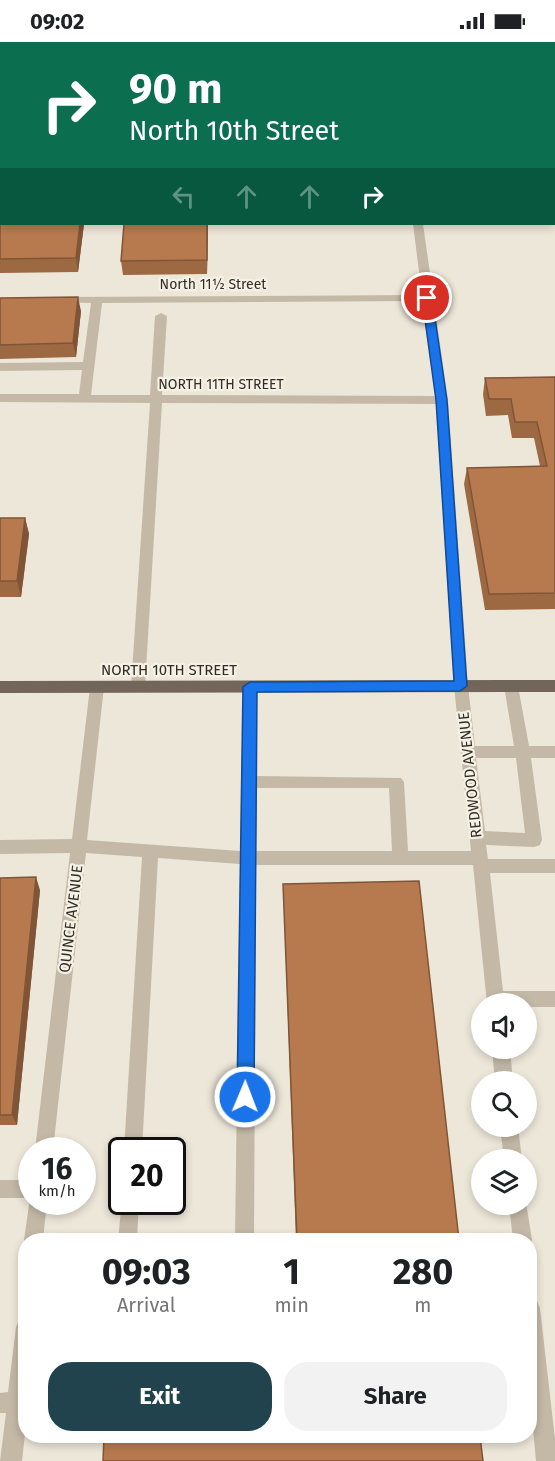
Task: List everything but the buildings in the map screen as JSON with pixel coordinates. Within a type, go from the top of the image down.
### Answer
[{"type":"main road","name":"NORTH 10TH STREET","points":[[0,687],[555,686]]},
{"type":"street","name":"REDWOOD AVENUE","points":[[418,225],[442,400],[460,686],[494,993]]},
{"type":"street","name":"North 11½ Street","points":[[43,300],[427,298]]},
{"type":"street","points":[[84,399],[97,300]]},
{"type":"street","points":[[138,687],[161,316]]},
{"type":"street","points":[[0,367],[88,366]]},
{"type":"street","name":"NORTH 11TH STREET","points":[[0,398],[442,400]]},
{"type":"street","points":[[477,838],[534,840],[523,752],[511,686]]},
{"type":"street","name":"QUINCE AVENUE","points":[[45,1137],[97,687]]},
{"type":"street","points":[[244,1233],[250,687]]},
{"type":"street","points":[[467,752],[555,752]]},
{"type":"street","points":[[249,782],[396,782],[400,858]]},
{"type":"street","points":[[0,847],[79,846],[248,858],[400,858],[555,866]]},
{"type":"street","points":[[134,1137],[150,851]]},
{"type":"street","points":[[537,1000],[555,999]]},
{"type":"street","points":[[0,1189],[18,1189]]},
{"type":"street","points":[[35,1233],[37,1215]]},
{"type":"street","points":[[128,1233],[129,1215]]},
{"type":"street","points":[[519,1215],[521,1233]]},
{"type":"street","points":[[537,1371],[547,1461]]},
{"type":"street","points":[[11,1461],[9,1402],[18,1378]]},
{"type":"route","points":[[245,1097],[250,687],[460,686],[442,400],[427,298]]}]
